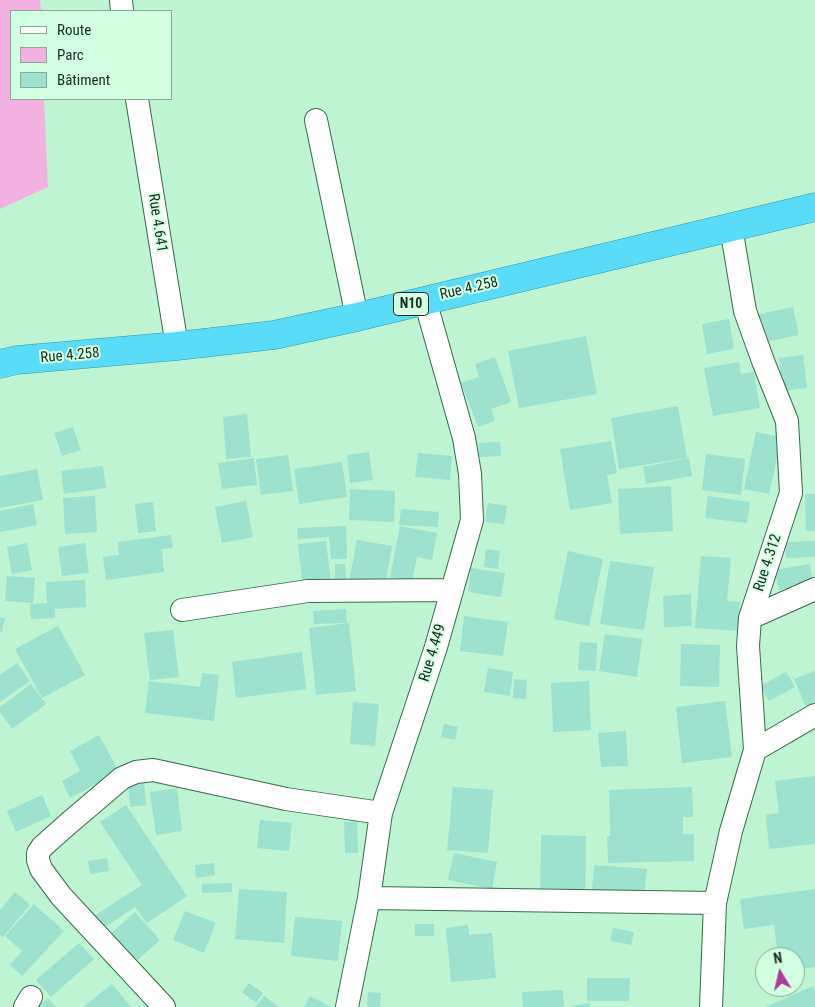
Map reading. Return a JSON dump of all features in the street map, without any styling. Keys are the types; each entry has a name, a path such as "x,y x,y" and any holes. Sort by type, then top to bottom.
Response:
{"highway":[{"name":"Rue 4.258","path":"0,364 16,360 177,346 274,335 815,207"}],"street":[{"name":"Rue 4.641","path":"137,100 177,346"},
{"path":"316,120 356,317"},
{"name":"Rue 4.312","path":"711,1007 715,903 731,830 755,750 748,646 750,618 791,493 787,421 762,361 745,310 732,227"},
{"name":"Rue 4.449","path":"347,1007 369,898 382,813 436,647 472,520 470,474 464,438 425,300"},
{"path":"750,618 815,589"},
{"path":"182,610 308,591 452,590"},
{"path":"755,750 815,715"},
{"path":"164,1007 61,896 41,869 38,853 42,846 122,778 136,772 153,770 286,799 382,813"},
{"path":"369,898 715,903"}],"green space":[{"path":"0,0 40,0 41,10 10,10 10,100 44,100 48,187 0,209"}],"building":[{"path":"793,307 799,335 761,343 755,315"},
{"path":"729,319 734,349 707,354 702,324"},
{"path":"586,336 597,394 519,408 508,351"},
{"path":"803,355 807,388 783,391 779,358"},
{"path":"495,357 511,402 491,409 495,421 478,427 461,383 479,377 475,364"},
{"path":"739,362 741,374 754,372 760,408 713,416 704,368"},
{"path":"678,406 687,458 619,469 611,418"},
{"path":"247,414 251,457 226,459 223,417"},
{"path":"73,427 81,450 62,456 54,433"},
{"path":"756,432 782,437 769,494 744,489"},
{"path":"611,441 617,473 607,475 612,503 570,510 560,449"},
{"path":"500,442 501,456 479,457 479,443"},
{"path":"369,452 373,480 350,483 347,455"},
{"path":"418,453 452,456 450,480 415,477"},
{"path":"706,454 745,459 741,495 702,490"},
{"path":"288,455 293,491 261,495 256,459"},
{"path":"254,458 257,485 222,489 218,463"},
{"path":"689,458 692,476 646,484 643,467"},
{"path":"342,462 347,497 299,504 294,469"},
{"path":"103,466 106,488 64,494 61,471"},
{"path":"37,469 43,500 0,508 0,476"},
{"path":"671,486 673,531 620,534 618,489"},
{"path":"350,489 395,491 394,522 349,520"},
{"path":"805,494 815,494 815,531 806,531"},
{"path":"95,496 97,532 65,534 63,498"},
{"path":"708,496 750,502 747,523 705,518"},
{"path":"246,501 253,537 222,543 215,507"},
{"path":"153,502 156,531 138,533 135,504"},
{"path":"488,503 507,506 504,524 485,522"},
{"path":"33,504 37,525 0,532 0,511"},
{"path":"401,509 439,512 438,527 399,525"},
{"path":"346,526 347,559 331,559 329,537 298,539 297,528"},
{"path":"400,526 437,533 432,560 417,557 412,581 390,577"},
{"path":"171,535 173,548 162,549 164,572 106,580 103,557 119,555 118,542"},
{"path":"357,540 392,546 383,598 347,592"},
{"path":"326,541 331,583 303,587 298,544"},
{"path":"815,541 815,557 786,558 785,542"},
{"path":"27,543 32,570 12,574 7,547"},
{"path":"85,543 89,573 62,576 58,547"},
{"path":"486,549 500,551 498,569 484,567"},
{"path":"568,551 603,559 589,626 554,619"},
{"path":"701,556 731,558 727,601 740,602 738,631 695,628"},
{"path":"610,561 654,567 644,630 600,624"},
{"path":"335,564 345,564 346,580 335,580"},
{"path":"810,564 813,583 779,590 775,570"},
{"path":"471,568 505,573 501,597 468,592"},
{"path":"7,576 35,578 33,603 5,601"},
{"path":"85,580 86,607 55,609 55,618 31,619 30,604 47,603 46,582"},
{"path":"691,594 692,626 664,627 663,596"},
{"path":"346,609 347,623 314,624 313,611"},
{"path":"464,616 508,622 503,656 460,651"},
{"path":"0,617 5,618 2,632 0,631"},
{"path":"349,623 356,691 316,695 309,628"},
{"path":"58,626 85,675 42,698 15,649"},
{"path":"173,630 179,677 150,680 144,633"},
{"path":"605,634 642,639 637,677 599,671"},
{"path":"580,642 597,643 596,671 578,670"},
{"path":"681,644 720,645 719,687 680,686"},
{"path":"302,652 306,689 236,698 232,662"},
{"path":"17,663 30,681 0,702 0,675"},
{"path":"488,668 513,672 510,696 484,692"},
{"path":"815,671 815,710 808,712 794,679"},
{"path":"786,672 795,687 769,701 760,686"},
{"path":"202,673 219,675 214,721 145,713 149,681 200,687"},
{"path":"514,679 527,680 526,699 513,698"},
{"path":"589,681 591,730 553,732 551,683"},
{"path":"31,684 46,704 12,729 0,712 0,707"},
{"path":"725,701 732,757 682,763 676,707"},
{"path":"353,702 379,704 375,746 350,744"},
{"path":"444,724 458,727 455,740 441,737"},
{"path":"626,731 628,766 601,767 598,733"},
{"path":"99,735 119,772 70,798 62,781 80,771 70,751"},
{"path":"815,776 815,844 769,849 766,815 779,813 775,781"},
{"path":"144,782 146,805 130,807 128,784"},
{"path":"453,787 493,790 488,853 447,850"},
{"path":"692,787 693,817 683,817 683,834 694,834 694,861 608,863 607,836 610,836 609,790"},
{"path":"177,788 182,831 156,835 150,792"},
{"path":"42,795 51,816 16,832 7,811"},
{"path":"126,805 187,896 147,923 135,907 102,929 94,916 142,885 100,822"},
{"path":"260,820 292,823 289,851 257,848"},
{"path":"357,821 358,853 345,853 344,822"},
{"path":"541,835 586,836 585,899 540,898"},
{"path":"454,853 497,862 492,889 448,880"},
{"path":"107,858 109,871 90,874 88,861"},
{"path":"214,863 215,875 196,878 195,865"},
{"path":"594,865 647,869 643,906 591,902"},
{"path":"232,883 232,892 202,893 202,884"},
{"path":"239,889 287,892 284,943 235,939"},
{"path":"815,889 815,967 805,968 805,947 777,947 774,925 744,929 740,899"},
{"path":"15,892 30,905 3,937 0,935 0,910"},
{"path":"34,904 64,931 22,976 10,965 22,951 5,936"},
{"path":"185,911 216,923 204,953 173,940"},
{"path":"135,912 160,940 132,965 107,937"},
{"path":"295,917 342,921 338,961 291,956"},
{"path":"415,924 434,924 434,936 415,936"},
{"path":"468,925 469,935 492,933 496,978 451,982 446,928"},
{"path":"613,928 634,932 631,945 610,941"},
{"path":"79,943 94,959 51,997 36,980"},
{"path":"587,978 630,978 629,1001 587,1001"},
{"path":"249,983 263,993 256,1003 242,992"},
{"path":"112,984 131,1007 83,1007"},
{"path":"813,986 815,1007 766,1007 788,997 805,997 805,990"},
{"path":"563,990 564,1007 523,1007 522,992"},
{"path":"368,992 381,993 380,1007 367,1007"},
{"path":"264,996 279,1007 255,1007"},
{"path":"310,996 331,1007 304,1007"},
{"path":"48,998 56,1007 37,1007"},
{"path":"590,1003 590,1007 571,1006"}]}
